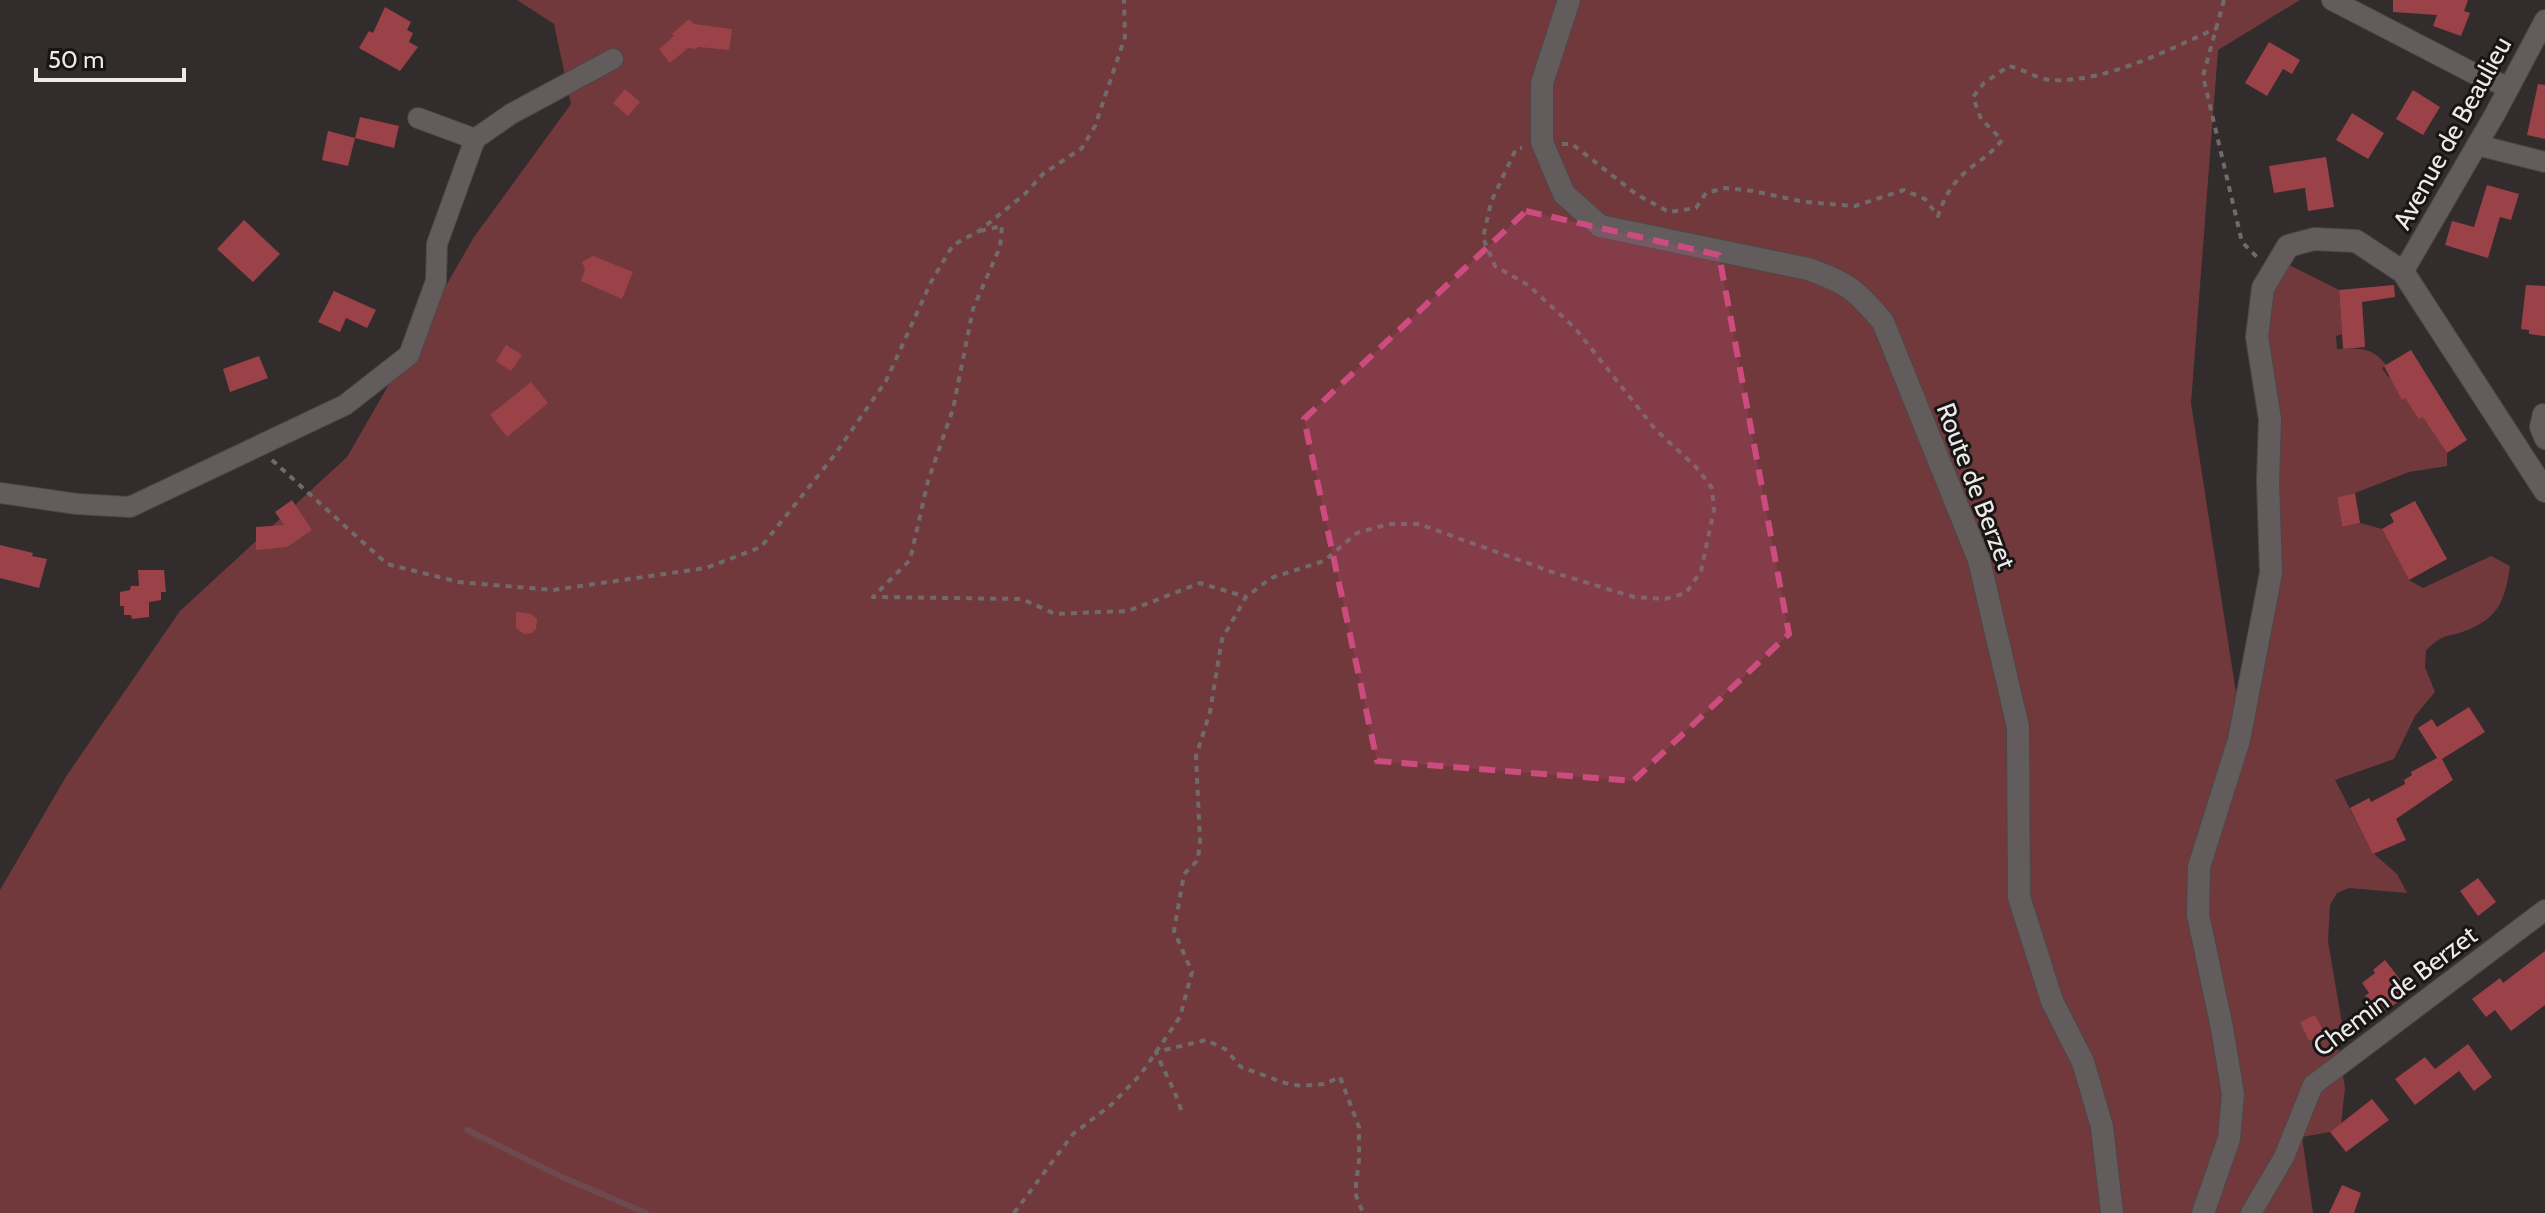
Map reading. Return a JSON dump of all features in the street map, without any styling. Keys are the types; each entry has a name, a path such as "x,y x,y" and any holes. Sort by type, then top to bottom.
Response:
{"street":[{"name":"Route de Berzet","path":"1569,0 1542,83 1542,142 1564,194 1600,226 1841,280 1863,298 1883,322 1979,560 2018,727 2019,897 2052,1001 2083,1062 2102,1127 2112,1213"},
{"path":"2332,0 2475,74 2509,87"},
{"name":"Avenue de Beaulieu","path":"2403,272 2545,20"},
{"path":"0,493 77,504 130,507 345,405 409,355 436,281 437,244 475,139 511,114 613,59"},
{"path":"418,118 475,139"},
{"path":"2477,145 2545,162"},
{"path":"2203,1213 2229,1139 2233,1094 2198,915 2199,867 2239,740 2271,573 2268,481 2270,419 2257,337 2263,288 2288,246 2314,239 2356,241 2403,272 2545,491"},
{"path":"2543,414 2540,427 2545,439"},
{"name":"Chemin de Berzet","path":"2251,1213 2284,1157 2313,1085 2545,910"}],"path":[{"path":"258,447 387,564 459,582 553,590 706,568 761,547 824,470 886,381 931,282 953,245 979,231 1025,194 1043,174 1082,148 1095,126 1125,37 1124,0"},
{"path":"2224,0 2203,76 2242,242 2272,272"},
{"path":"1014,1213 1073,1134 1111,1105 1141,1074 1180,1017 1192,972 1174,931 1184,874 1198,860 1196,756 1210,712 1222,639 1246,597 1271,578 1324,561 1357,533 1389,524 1419,524 1555,573 1634,597 1665,599 1686,593 1701,571 1714,510 1712,488 1696,467 1655,429 1575,328 1528,285 1495,266 1483,238 1491,202 1516,149 1542,142 1572,144 1636,194 1669,212 1696,208 1706,193 1725,188 1805,202 1855,206 1904,190 1925,199 1938,216 1945,197 1956,182 1992,154 2002,140 1981,119 1973,97 1984,83 2009,66 2048,80 2103,75 2159,55 2217,28"},
{"path":"979,231 1002,226 1000,247 973,309 953,409 928,481 910,560 873,597 1022,599 1055,614 1128,611 1200,583 1246,597"},
{"path":"1156,1052 1206,1040 1225,1049 1241,1067 1285,1083 1301,1086 1324,1084 1340,1077 1359,1127 1355,1193 1363,1213"},
{"path":"1156,1052 1163,1071 1174,1087 1181,1110"}],"highlighted area":[{"path":"1526,211 1719,255 1789,634 1633,781 1377,761 1304,419"}],"shaded area":[{"path":"517,0 2300,0 2218,50 2191,403 2241,725 2271,573 2257,337 2279,260 2339,290 2342,334 2336,336 2337,349 2364,350 2381,359 2386,365 2382,368 2388,377 2395,373 2407,397 2425,415 2447,453 2447,466 2409,472 2337,497 2342,527 2360,523 2382,529 2409,580 2423,588 2491,556 2510,566 2503,598 2493,614 2476,626 2441,638 2426,650 2425,667 2435,692 2415,716 2394,759 2335,780 2373,853 2397,874 2407,893 2349,888 2337,893 2330,905 2328,941 2342,1024 2338,1044 2345,1088 2341,1124 2330,1132 2302,1137 2313,1213 0,1213 0,890 67,775 180,611 347,457 474,237 571,104 554,24"}],"building":[{"path":"2393,0 2468,0 2464,11 2470,13 2461,36 2433,26 2437,15 2393,12"},
{"path":"385,7 411,22 407,30 413,33 409,42 418,47 400,71 359,48 369,31 373,33"},
{"path":"689,19 694,24 732,29 729,50 688,48 670,63 659,49"},
{"path":"2269,42 2300,60 2292,74 2283,69 2267,96 2245,83"},
{"path":"2538,84 2545,85 2545,139 2527,135"},
{"path":"625,89 640,102 628,116 613,103"},
{"path":"2413,90 2440,107 2423,135 2396,119"},
{"path":"2352,113 2384,133 2368,159 2336,140"},
{"path":"360,117 399,126 394,148 355,138"},
{"path":"328,131 355,138 348,166 322,160"},
{"path":"2326,157 2334,207 2308,211 2305,188 2274,193 2269,166"},
{"path":"2487,185 2519,194 2511,220 2500,217 2488,258 2445,245 2452,221 2474,227"},
{"path":"244,220 280,254 253,282 217,249"},
{"path":"593,256 633,272 622,299 581,281 585,269 582,262"},
{"path":"2394,285 2395,297 2362,302 2365,347 2343,349 2339,290"},
{"path":"2526,285 2545,286 2545,336 2529,334 2529,330 2521,329"},
{"path":"334,291 376,310 367,328 346,318 340,332 318,322"},
{"path":"506,345 522,355 511,371 496,361"},
{"path":"2411,350 2467,440 2447,453 2423,417 2419,419 2405,398 2402,400 2384,366"},
{"path":"259,356 268,378 230,392 223,369"},
{"path":"531,382 548,403 507,437 490,415"},
{"path":"2355,493 2360,523 2342,527 2337,497"},
{"path":"292,500 312,530 287,547 256,550 256,527 284,525 275,512"},
{"path":"2415,501 2447,559 2409,580 2382,529 2394,522 2390,514"},
{"path":"0,545 47,559 39,588 0,578"},
{"path":"138,570 164,570 166,592 161,592 161,600 149,602 149,617 132,619 131,615 124,615 124,606 120,606 120,592 130,590 131,586 139,586"},
{"path":"516,612 531,614 537,619 536,629 532,633 524,634 516,628"},
{"path":"2469,707 2485,732 2442,759 2453,780 2396,819 2406,840 2373,854 2350,808 2369,798 2371,802 2405,784 2404,780 2412,775 2411,772 2437,758 2418,728 2432,719 2437,727"},
{"path":"2478,878 2496,902 2478,916 2460,891"},
{"path":"2545,951 2545,1005 2511,1031 2495,1010 2486,1017 2472,999 2500,978 2503,983"},
{"path":"2385,960 2402,982 2395,987 2403,998 2380,1015 2365,996 2369,993 2362,983"},
{"path":"2315,1015 2325,1034 2309,1041 2300,1022"},
{"path":"2468,1044 2492,1077 2474,1091 2459,1071 2415,1105 2395,1079 2425,1057 2435,1069"},
{"path":"2372,1099 2389,1120 2346,1152 2330,1132"},
{"path":"2342,1185 2361,1193 2354,1213 2329,1213"}],"waterway":[{"path":"467,1130 562,1177 646,1213"}]}
